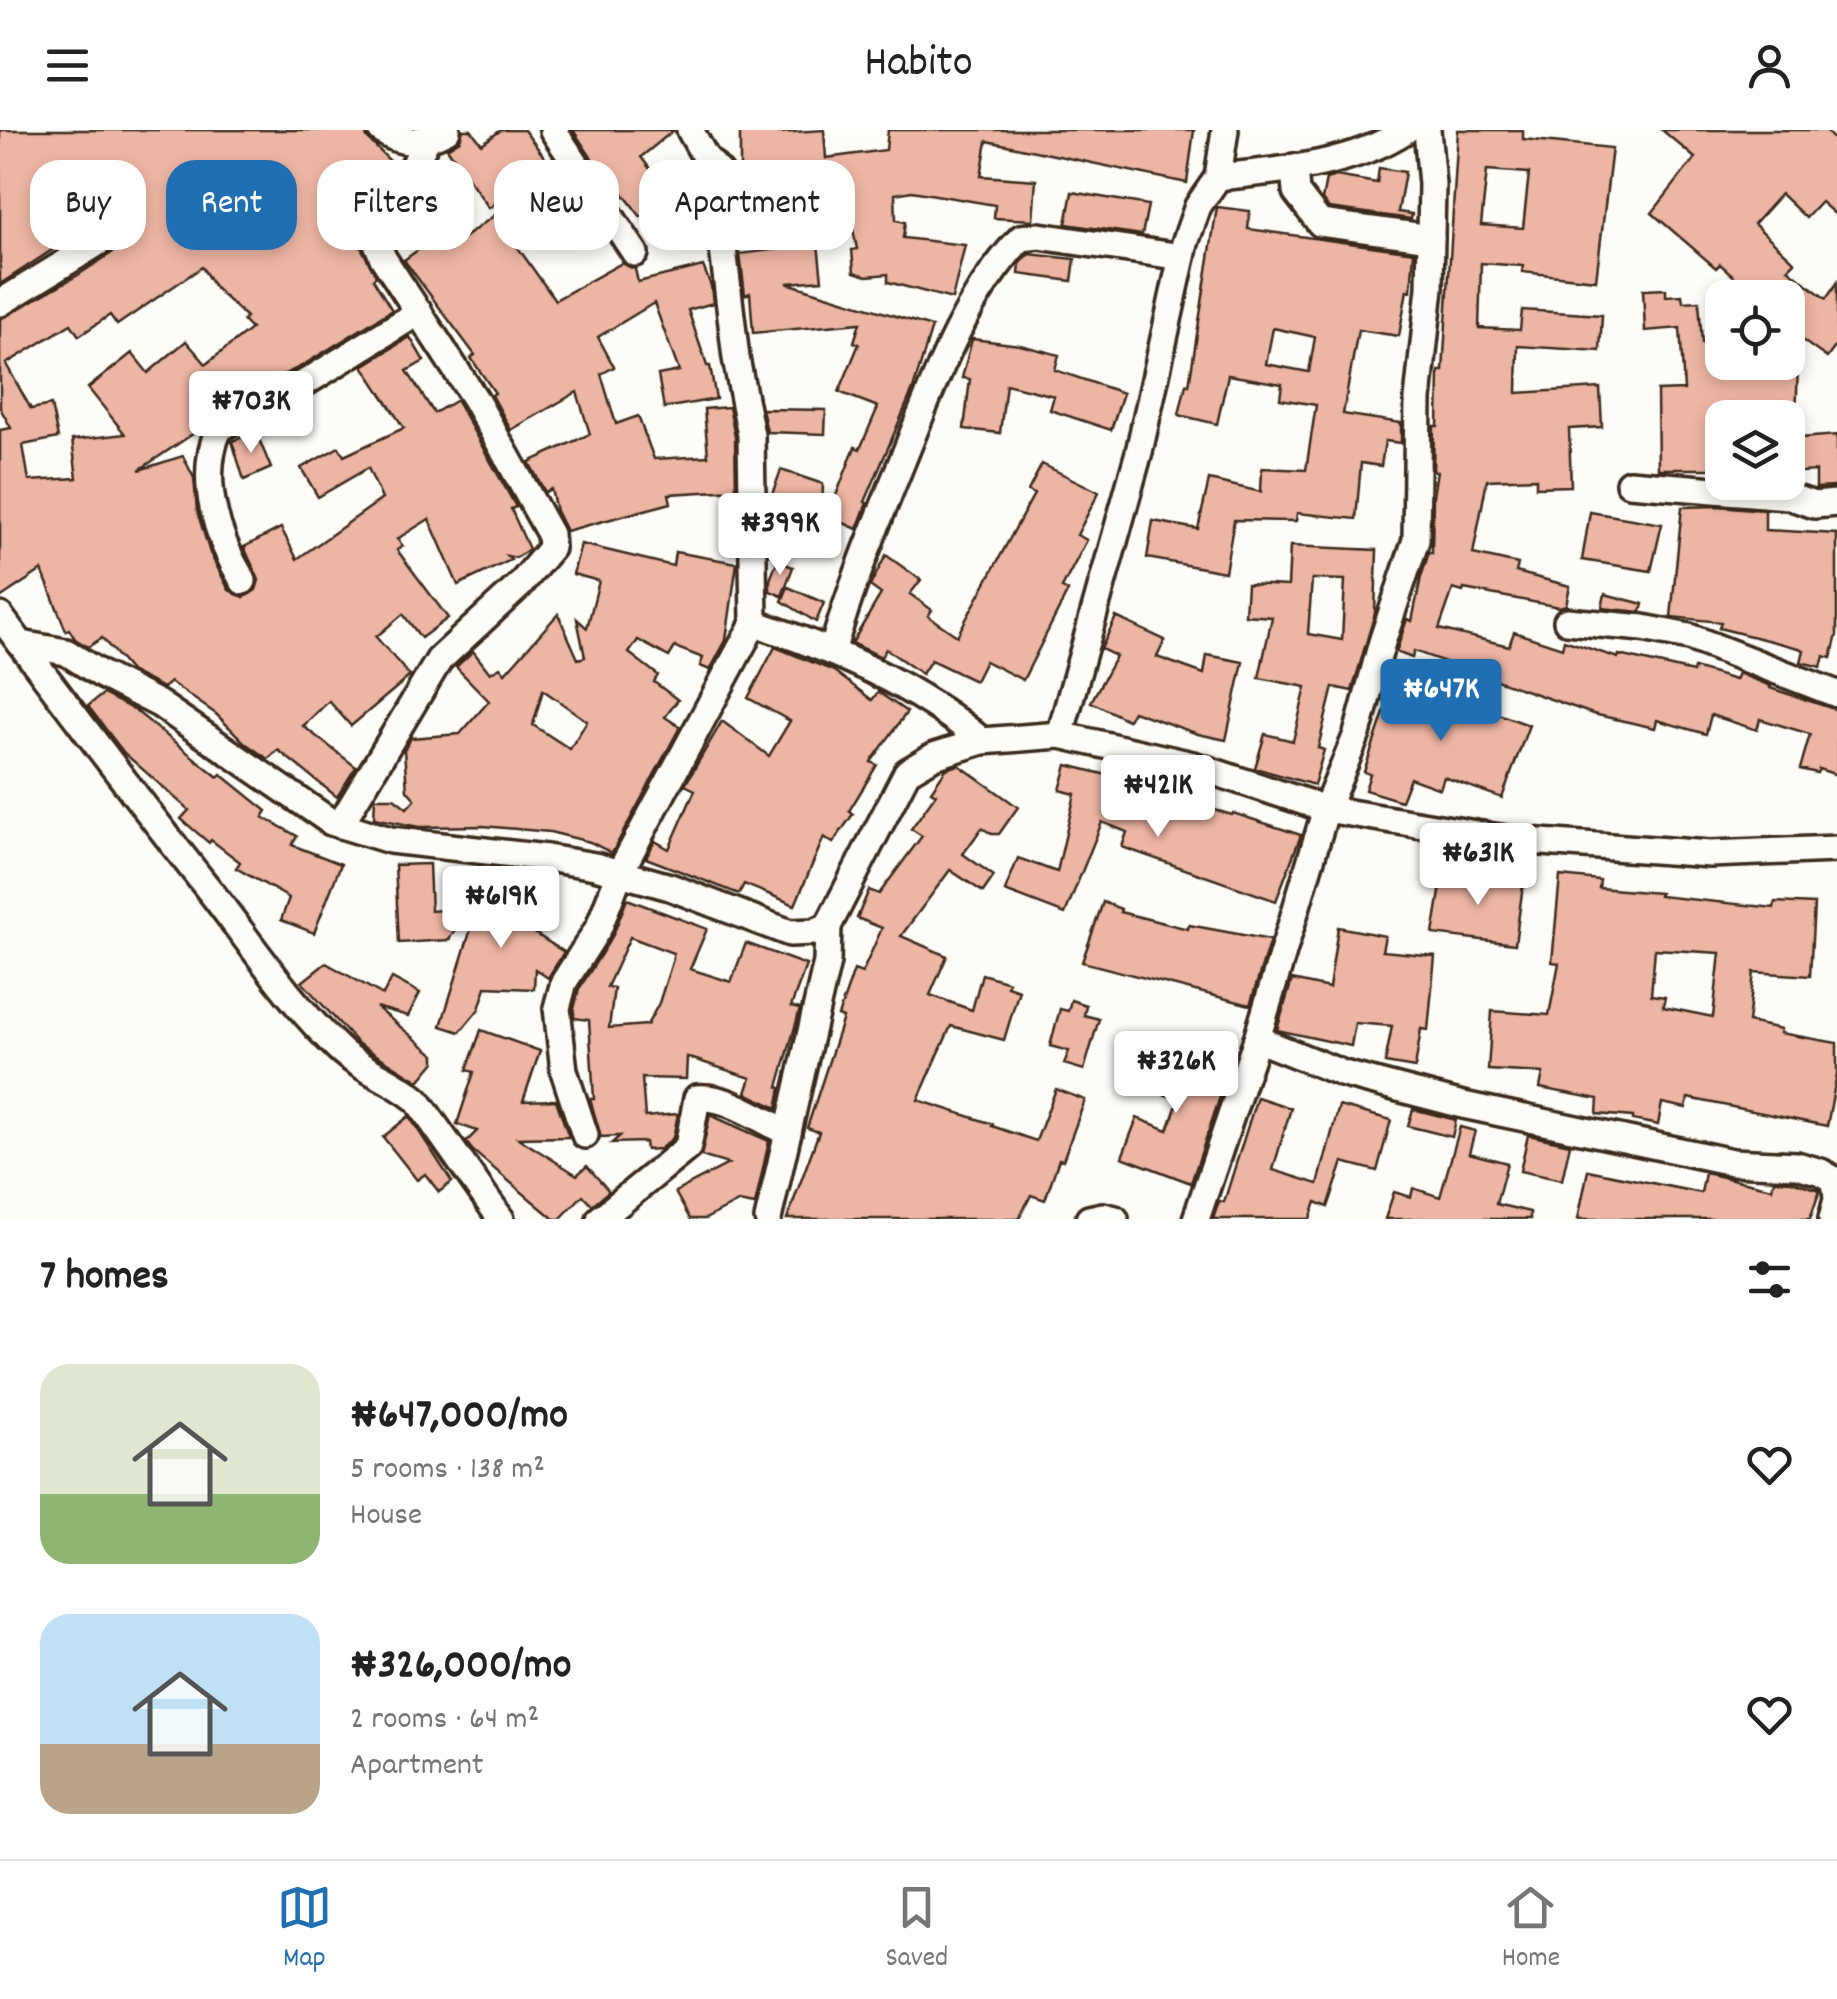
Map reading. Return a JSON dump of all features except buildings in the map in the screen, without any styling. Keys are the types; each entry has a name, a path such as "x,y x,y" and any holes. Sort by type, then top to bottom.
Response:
{"street":[{"path":"382,130 394,140 437,136"},
{"path":"553,130 635,253"},
{"path":"585,1135 564,1071 557,1008 564,982 599,927 620,872 754,622 751,435 736,358 722,240 720,173 690,130"},
{"path":"1060,735 1140,452 1182,257 1198,206 1218,177 1225,130"},
{"path":"1218,177 1320,163 1389,141 1406,130"},
{"path":"1196,1219 1257,1039 1326,809 1357,734 1416,540 1418,399 1430,288 1432,184 1428,130"},
{"path":"340,825 439,660 520,585 551,548 550,534 475,400 383,258 373,233 375,212 437,136"},
{"path":"1294,167 1296,192 1320,223 1431,238"},
{"path":"832,652 851,583 942,364 1005,255 1021,238 1039,236 1182,257"},
{"path":"0,303 86,250"},
{"path":"243,580 227,554 210,488 210,460 219,429 258,404 308,381 419,312"},
{"path":"1629,483 1788,496 1814,505 1837,503"},
{"path":"0,616 121,779 296,1001 341,1050 417,1100 501,1219"},
{"path":"1568,621 1689,637 1837,694"},
{"path":"754,622 832,652 948,712 982,741"},
{"path":"21,644 66,652 159,704 331,822 390,840 547,858 620,872 790,933 814,932 828,926"},
{"path":"768,1219 827,962 828,926 906,772 934,756 982,741 1060,735 1193,765 1326,809 1512,840 1710,854 1837,849"},
{"path":"1257,1039 1344,1074 1463,1104 1732,1162 1797,1165 1821,1172 1835,1180 1837,1199 1832,1219"},
{"path":"600,1219 688,1146 697,1098 706,1097 747,1112 788,1133"},
{"path":"1089,1219 1115,1219"}]}
